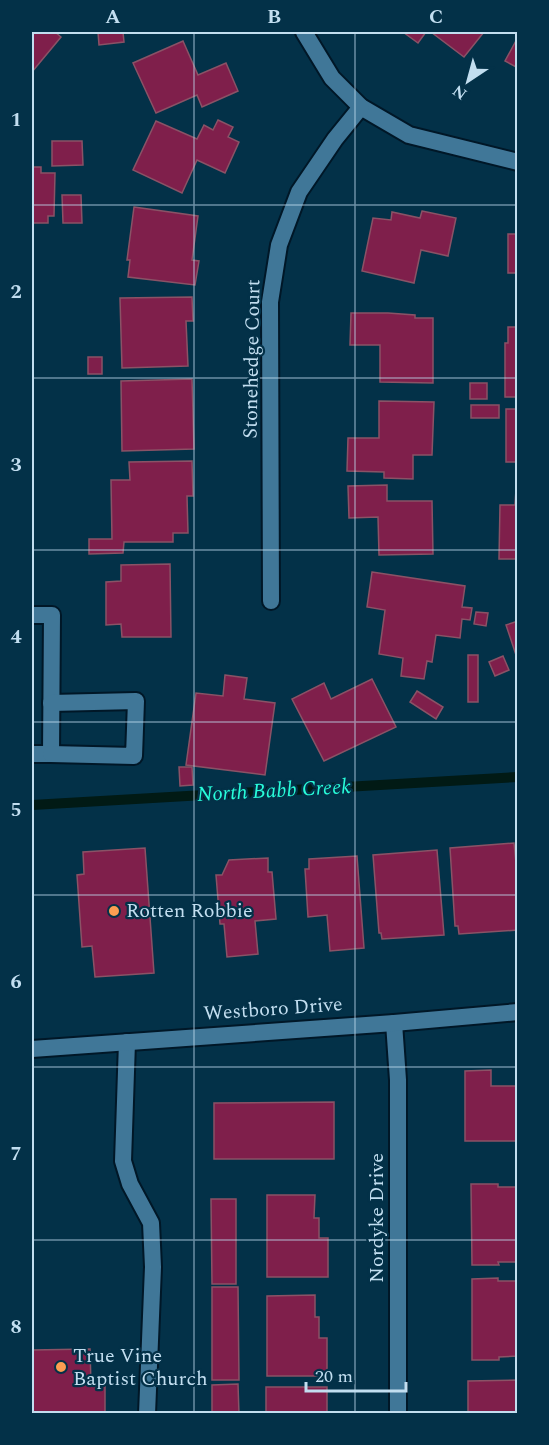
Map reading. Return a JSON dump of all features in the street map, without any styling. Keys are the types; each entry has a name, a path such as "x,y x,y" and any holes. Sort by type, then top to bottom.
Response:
{"street":[{"path":"303,32 332,78 361,107 408,135 518,162"},
{"name":"Stonehedge Court","path":"271,601 270,302 279,245 299,192 335,139 361,107"},
{"path":"32,615 52,615 51,754"},
{"path":"32,754 134,756 136,701 51,704"},
{"name":"Westboro Drive","path":"32,1049 394,1023 518,1011"},
{"name":"Nordyke Drive","path":"394,1023 398,1080 399,1413"},
{"path":"127,1042 123,1161 130,1184 151,1223 153,1267 147,1413"}],"building":[{"path":"32,32 55,32 61,37 32,72"},
{"path":"98,32 123,32 124,42 99,45"},
{"path":"403,32 426,32 418,43"},
{"path":"431,32 484,32 464,57"},
{"path":"518,37 518,68 505,61"},
{"path":"183,41 198,75 226,63 238,91 202,107 197,95 156,113 133,63"},
{"path":"218,120 233,127 228,137 239,142 225,173 197,160 182,193 133,170 156,121 197,139 204,125 213,130"},
{"path":"52,141 82,141 83,165 52,166"},
{"path":"32,167 41,167 41,173 55,173 54,216 48,216 48,223 32,223"},
{"path":"62,195 81,195 82,223 63,223"},
{"path":"134,207 198,216 192,260 199,261 195,285 128,277 130,260 127,260"},
{"path":"422,211 456,218 448,256 421,250 414,283 362,271 373,218 391,220 392,212 420,218"},
{"path":"508,234 518,234 518,273 508,273"},
{"path":"192,297 193,321 186,321 188,366 122,368 120,298"},
{"path":"351,313 388,313 415,315 415,318 433,318 433,383 380,382 380,345 350,345"},
{"path":"508,327 518,327 518,397 505,397 505,343 508,343"},
{"path":"88,357 102,357 102,374 88,374"},
{"path":"192,379 194,449 122,451 121,381"},
{"path":"470,383 487,383 487,399 470,399"},
{"path":"379,401 434,402 432,455 413,455 413,479 384,478 384,472 347,471 348,438 379,438"},
{"path":"471,405 499,405 499,418 471,418"},
{"path":"506,409 518,409 518,462 506,462"},
{"path":"192,461 193,496 187,496 188,533 173,533 173,542 124,542 123,553 89,554 89,539 112,539 111,480 130,480 129,462"},
{"path":"387,485 387,501 432,501 433,554 379,555 378,517 349,518 348,486"},
{"path":"516,489 518,489 518,559 499,559 500,505 515,505"},
{"path":"170,564 171,637 122,637 121,624 106,625 106,582 121,581 121,565"},
{"path":"372,572 465,586 462,607 472,608 470,620 462,619 460,638 436,635 432,662 427,661 424,679 401,676 403,658 379,654 385,610 367,607"},
{"path":"476,612 488,613 486,626 474,624"},
{"path":"518,621 518,661 506,625"},
{"path":"468,655 478,655 478,702 468,702"},
{"path":"503,656 509,670 495,676 489,662"},
{"path":"225,675 247,678 244,699 275,703 265,775 186,765 196,693 223,696"},
{"path":"372,679 396,727 324,761 292,699 324,683 331,699"},
{"path":"417,691 443,707 436,719 410,702"},
{"path":"179,767 192,767 193,785 180,786"},
{"path":"514,843 518,883 518,930 459,934 458,926 455,926 450,848"},
{"name":"Rotten Robbie","path":"145,848 154,973 95,977 92,946 82,947 77,875 84,874 83,852"},
{"path":"437,850 444,935 382,939 379,933 373,855"},
{"path":"357,856 364,948 330,951 327,915 308,917 305,869 309,869 309,859"},
{"path":"268,858 268,872 272,872 276,919 255,921 258,954 227,957 224,924 220,924 216,875 222,875 229,860"},
{"path":"491,1070 491,1086 518,1086 518,1141 465,1141 465,1071"},
{"path":"334,1102 334,1159 214,1159 214,1103"},
{"path":"471,1184 518,1187 518,1262 472,1265"},
{"path":"267,1195 315,1195 314,1218 319,1218 319,1238 328,1238 328,1277 267,1277"},
{"path":"211,1199 236,1199 236,1284 212,1284"},
{"path":"498,1278 498,1281 518,1281 518,1356 499,1357 499,1360 472,1360 472,1279"},
{"path":"212,1287 238,1287 239,1380 212,1380"},
{"path":"315,1295 315,1317 319,1317 319,1338 327,1338 327,1376 267,1376 267,1296"},
{"name":"True Vine Baptist Church","path":"90,1349 91,1385 105,1384 105,1414 32,1414 32,1350"},
{"path":"518,1380 518,1414 468,1414 468,1381"},
{"path":"238,1384 239,1414 212,1414 212,1385"},
{"path":"266,1387 327,1387 327,1414 266,1414"}],"waterway":[{"name":"North Babb Creek","path":"32,805 518,777"}],"place":[{"name":"Rotten Robbie","path":"114,911"},
{"name":"True Vine Baptist Church","path":"61,1367"}]}
